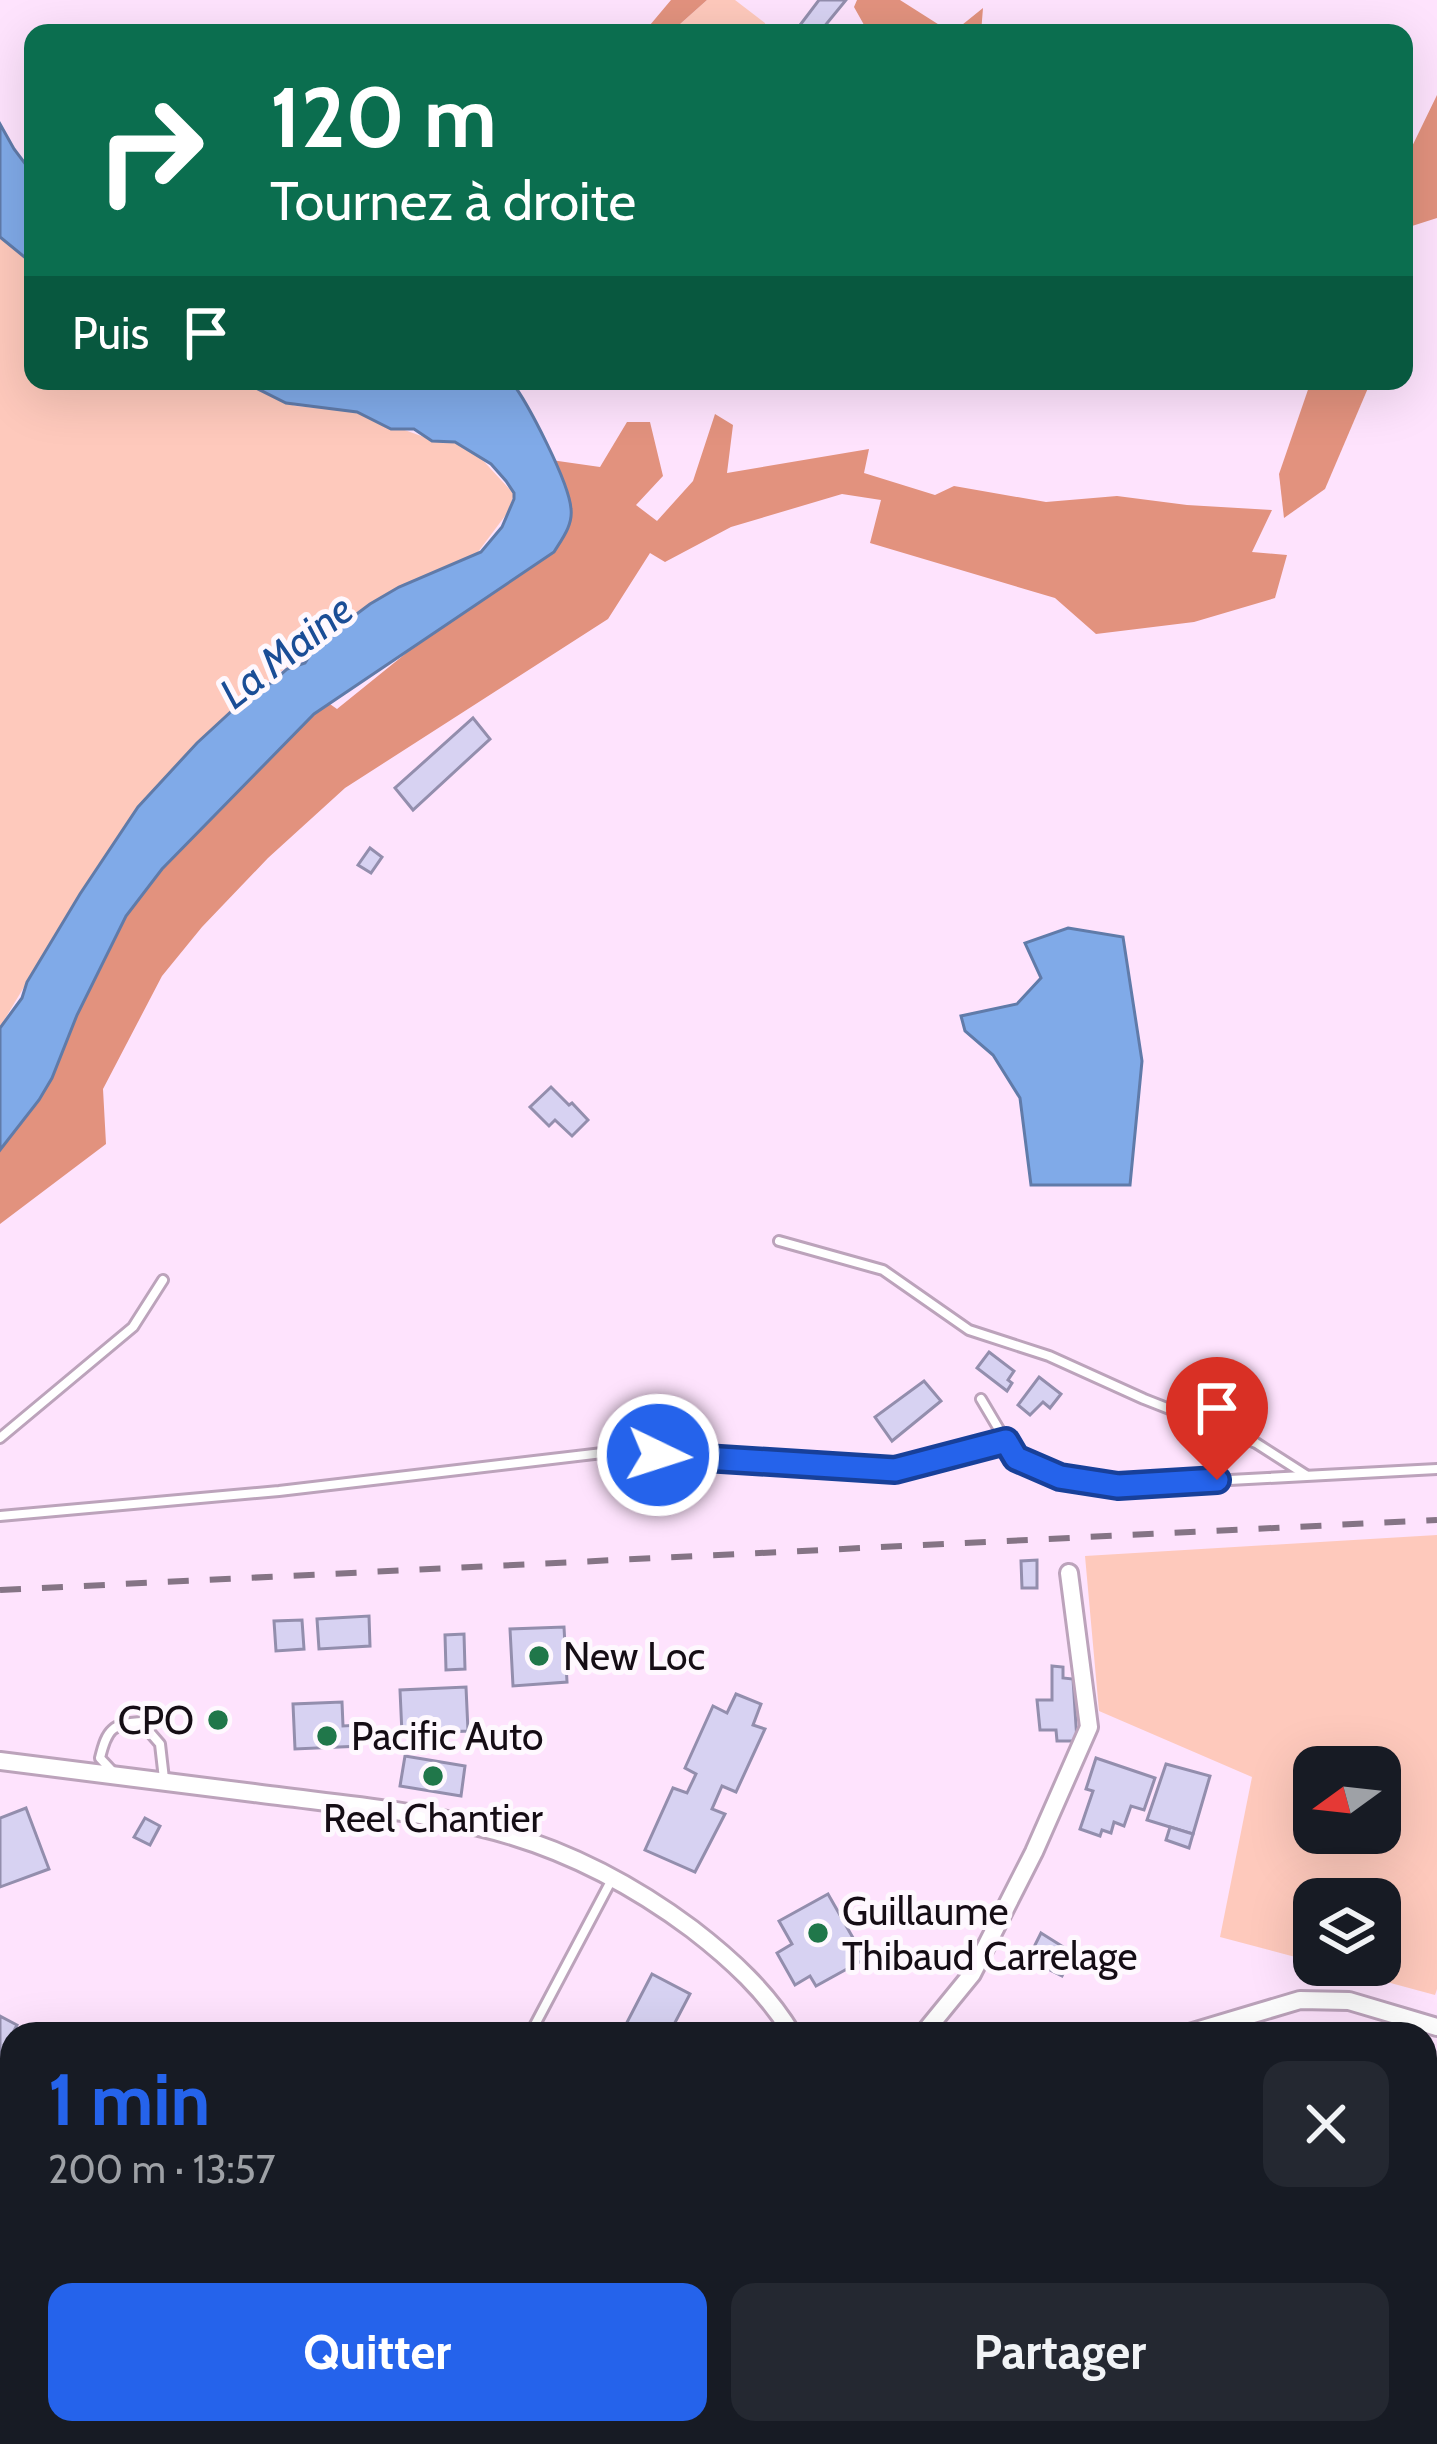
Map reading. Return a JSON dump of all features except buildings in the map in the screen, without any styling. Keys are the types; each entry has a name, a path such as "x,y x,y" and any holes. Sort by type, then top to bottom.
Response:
{"street":[{"path":"933,2022 972,1974 1034,1852 1089,1727 1070,1573"},
{"path":"0,1762 387,1810 480,1827 538,1846 644,1896 717,1949 777,2008 785,2022"},
{"path":"1226,2022 1300,2000 1349,2001 1420,2022"}],"lane":[{"path":"779,1241 884,1270 969,1330 1049,1356 1256,1442 1306,1475"},
{"path":"0,1438 133,1327 163,1280"},
{"path":"981,1399 1016,1458 1060,1477 1118,1486 1437,1468"},
{"path":"0,1516 279,1491 611,1452 895,1470 1006,1441"},
{"path":"116,1774 100,1758 105,1737 118,1724 141,1722 160,1744 164,1780"},
{"path":"536,2022 612,1878"}],"shaded area":[{"path":"671,0 707,0 680,24 651,24"},
{"path":"707,0 735,0 765,24 680,24"},
{"path":"857,0 900,0 938,24 864,24 854,7"},
{"path":"983,8 982,24 963,24"},
{"path":"1437,95 1437,218 1413,226 1413,144"},
{"path":"0,237 24,257 24,390 259,390 295,406 352,411 435,441 451,441 478,455 514,494 508,512 475,556 399,587 338,628 243,700 155,788 80,894 0,1027"},
{"path":"1308,390 1367,390 1325,489 1284,518 1279,474"},
{"path":"715,414 733,425 727,473 869,449 864,473 935,495 954,486 1046,502 1117,496 1272,510 1252,552 1287,555 1275,598 1194,622 1096,634 1055,598 870,543 881,500 842,494 731,527 665,562 650,553 608,619 345,788 268,858 162,976 103,1089 106,1144 0,1224 0,1133 141,879 317,695 337,709 415,646 425,619 546,545 544,459 600,467 627,422 650,422 663,476 636,505 657,521 693,481"},
{"path":"1437,1535 1435,1995 1401,1986 1401,1878 1293,1878 1293,1956 1220,1937 1252,1777 1099,1711 1085,1556"}],"water":[{"path":"0,124 24,162 24,257 0,237"},
{"path":"260,390 516,390 563,481 571,509 569,526 554,552 314,714 162,869 126,916 52,1078 0,1150 0,1028 138,807 248,696 287,669 305,663 318,643 370,604 481,552 502,527 514,499 491,464 455,442 432,441 414,429 391,429 357,412 286,403"},
{"path":"1068,928 1123,937 1142,1061 1130,1185 1031,1185 1020,1098 993,1055 965,1031 961,1016 1017,1004 1041,978 1025,943"}],"railway":[{"path":"0,1590 1437,1520"}],"place":[{"name":"New Loc","path":"539,1656"},
{"name":"CPO","path":"218,1720"},
{"name":"Pacific Auto","path":"327,1736"},
{"name":"Reel Chantier","path":"433,1776"},
{"name":"Guillaume Thibaud Carrelage","path":"818,1933"}],"route":[{"path":"658,1455 895,1470 1006,1441 1016,1458 1060,1477 1118,1486 1217,1480"}],"water label":[{"name":"La Maine","path":"286,651"}]}
